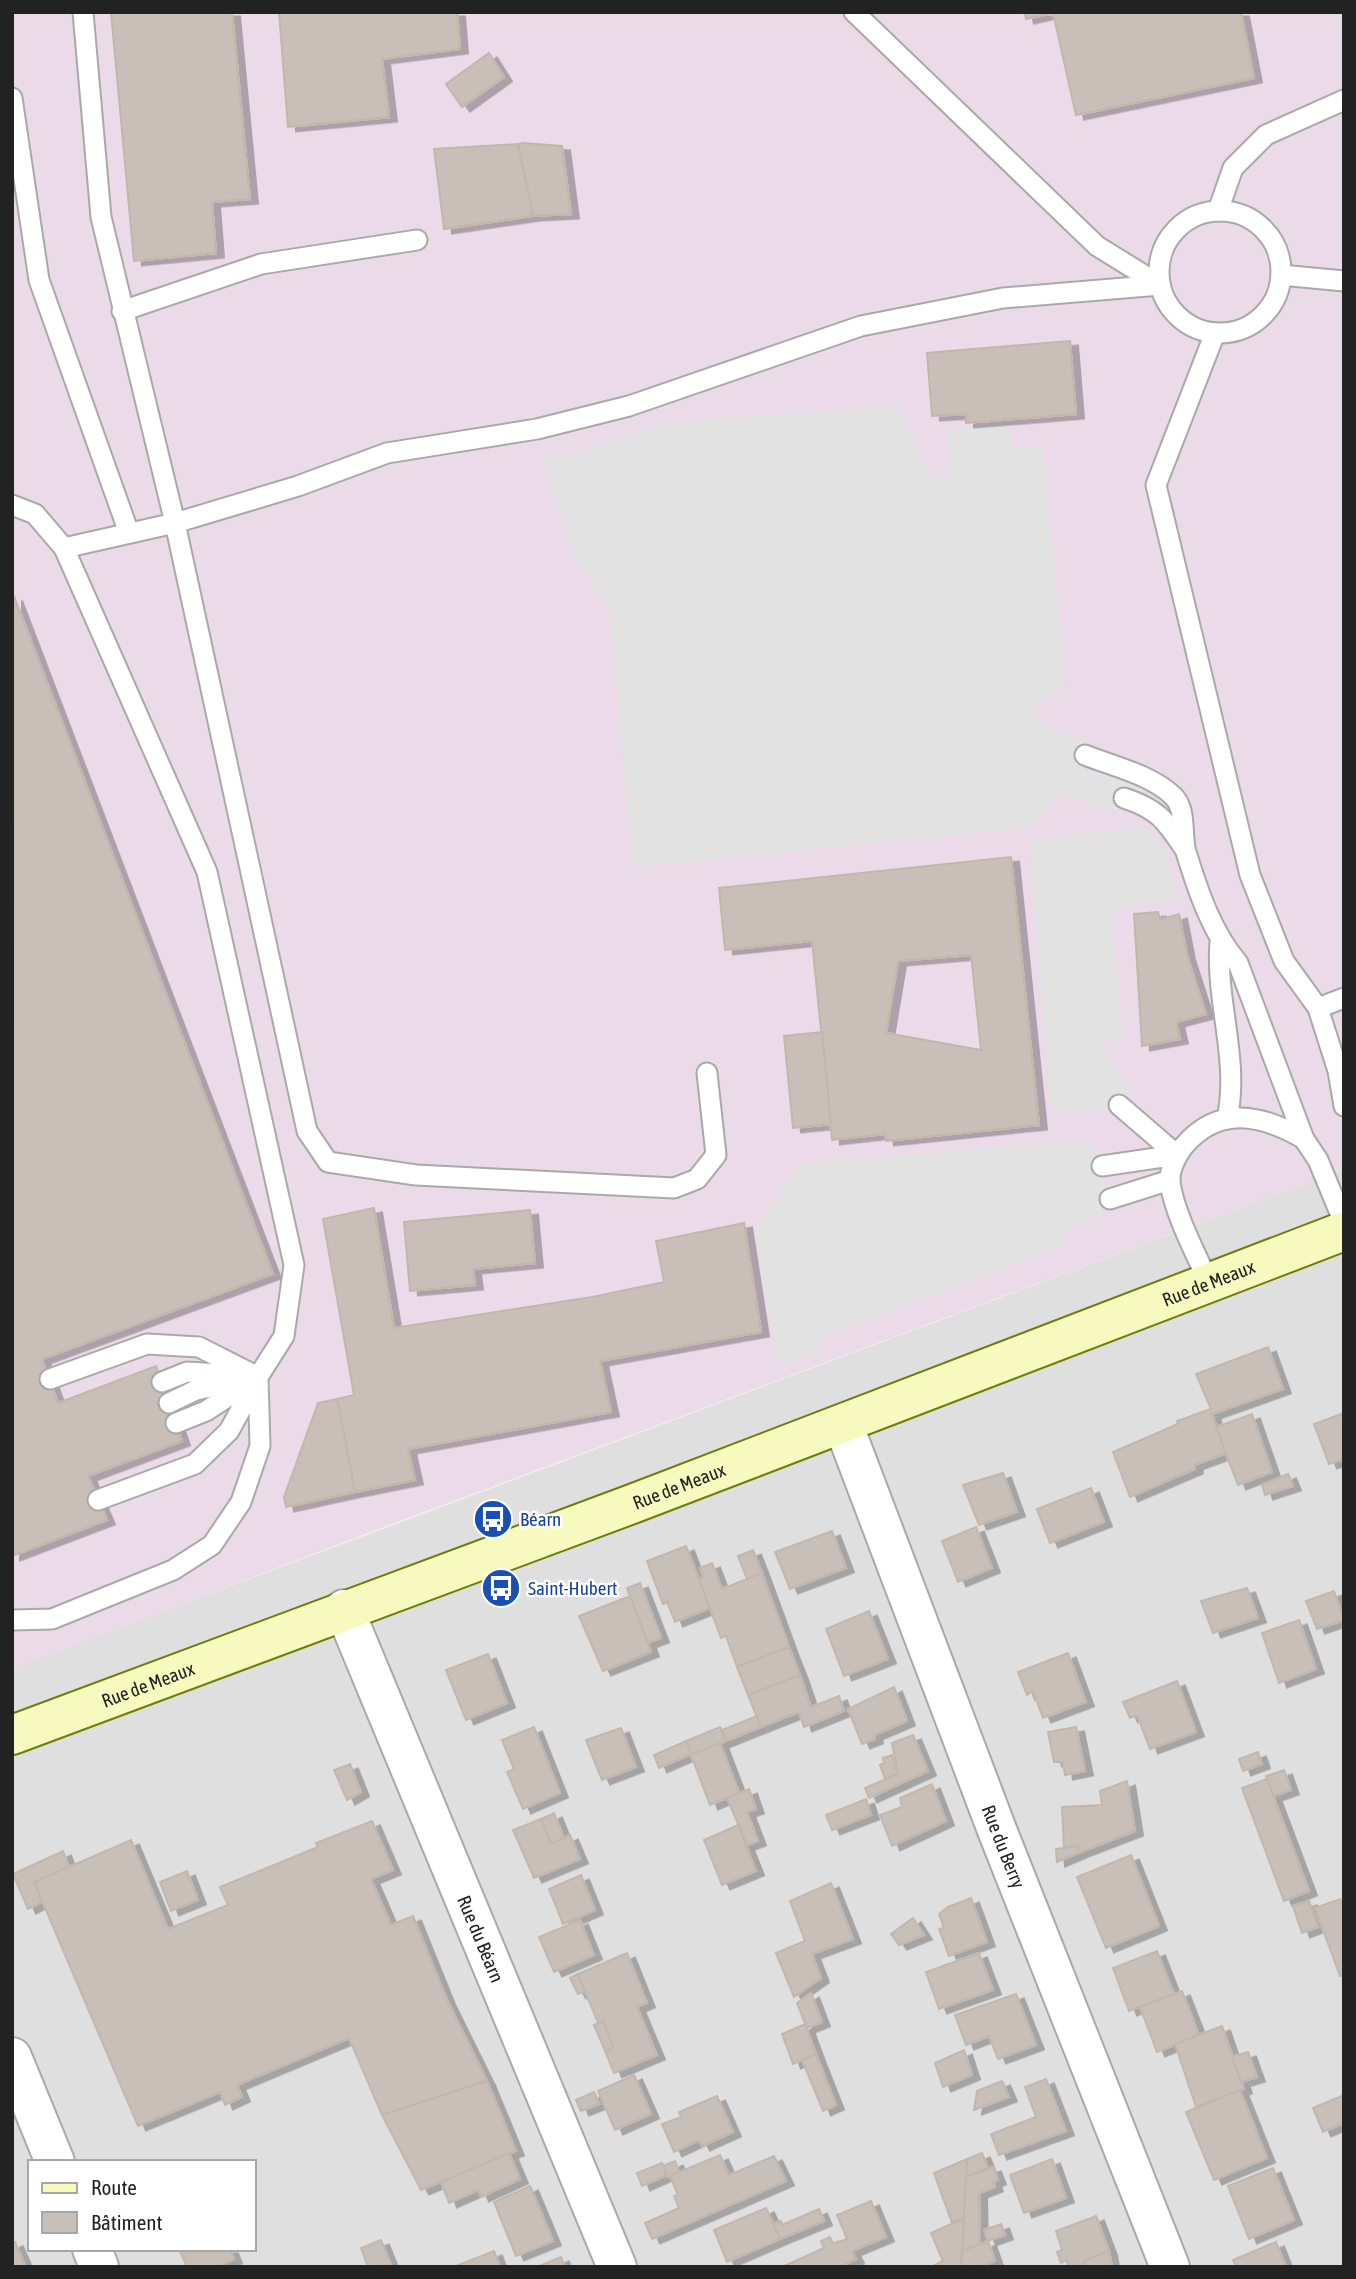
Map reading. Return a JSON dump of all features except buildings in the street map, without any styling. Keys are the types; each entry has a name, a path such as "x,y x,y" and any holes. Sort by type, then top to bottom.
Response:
{"main road":[{"name":"Rue de Meaux","path":"12,1735 843,1423 1344,1231"}],"street":[{"name":"Rue du Berry","path":"843,1423 992,1816 1170,2267"},
{"name":"Rue du Béarn","path":"344,1609 526,2053 618,2267"},
{"path":"12,2057 54,2160"}],"lane":[{"path":"83,12 101,217 175,523 307,1132 328,1162 416,1175 674,1188 697,1179 716,1155 707,1073"},
{"path":"854,12 1097,246 1160,285"},
{"path":"12,98 39,280 129,533"},
{"path":"1219,211 1233,168 1266,135 1344,100"},
{"path":"1219,211 1238,214 1257,223 1275,247 1281,275 1278,295 1267,311 1253,324 1234,332 1215,333 1196,328 1180,318 1167,303 1160,285 1160,263 1166,243 1189,221 1219,211"},
{"path":"122,311 261,264 417,240"},
{"path":"1281,275 1344,281"},
{"path":"64,548 175,523 298,486 387,453 537,429 629,406 861,326 1003,298 1160,285"},
{"path":"1215,333 1156,485 1250,875 1284,961 1318,1008 1338,1071 1344,1107"},
{"path":"12,505 35,514 64,548 207,872 294,1265 284,1336 229,1430 195,1464 98,1500"},
{"path":"1085,755 1159,785 1175,797 1181,811 1183,862"},
{"path":"1124,798 1148,806 1161,816 1220,942 1238,963 1304,1139 1318,1160 1344,1223"},
{"path":"1220,942 1218,971 1231,1060 1231,1101 1227,1119"},
{"path":"1318,1008 1344,998"},
{"path":"1119,1105 1177,1155"},
{"path":"1209,1283 1170,1180 1177,1155 1198,1130 1227,1119 1276,1123 1304,1139"},
{"path":"1102,1166 1177,1155"},
{"path":"1110,1199 1170,1180"},
{"path":"50,1379 147,1343 200,1347 258,1377"},
{"path":"162,1382 187,1372 258,1377"},
{"path":"169,1402 196,1390 258,1377"},
{"path":"176,1423 206,1411 258,1377"},
{"path":"12,1620 52,1619 173,1570 212,1545 241,1502 260,1446 258,1377"}],"shaded area":[{"path":"12,12 1344,12 1344,1169 389,1525 12,1669"},
{"path":"897,406 932,478 951,476 947,430 1011,425 1013,450 1043,447 1066,686 1034,708 1037,718 1049,729 1089,741 1082,768 1129,785 1120,812 1056,794 1032,828 632,867 610,607 576,561 541,458 567,455 663,423"},
{"path":"1148,827 1165,852 1181,900 1121,908 1112,918 1124,1045 1095,1033 1132,1095 1107,1113 1103,1108 1051,1112 1029,840"},
{"path":"1094,1144 1114,1209 1067,1226 1058,1248 824,1336 819,1352 779,1367 755,1229 802,1164 1020,1145"},
{"path":"1344,1169 1344,2267 12,2267 12,1668"}],"place":[{"name":"Béarn","path":"493,1519"},
{"name":"Saint-Hubert","path":"501,1588"}]}
